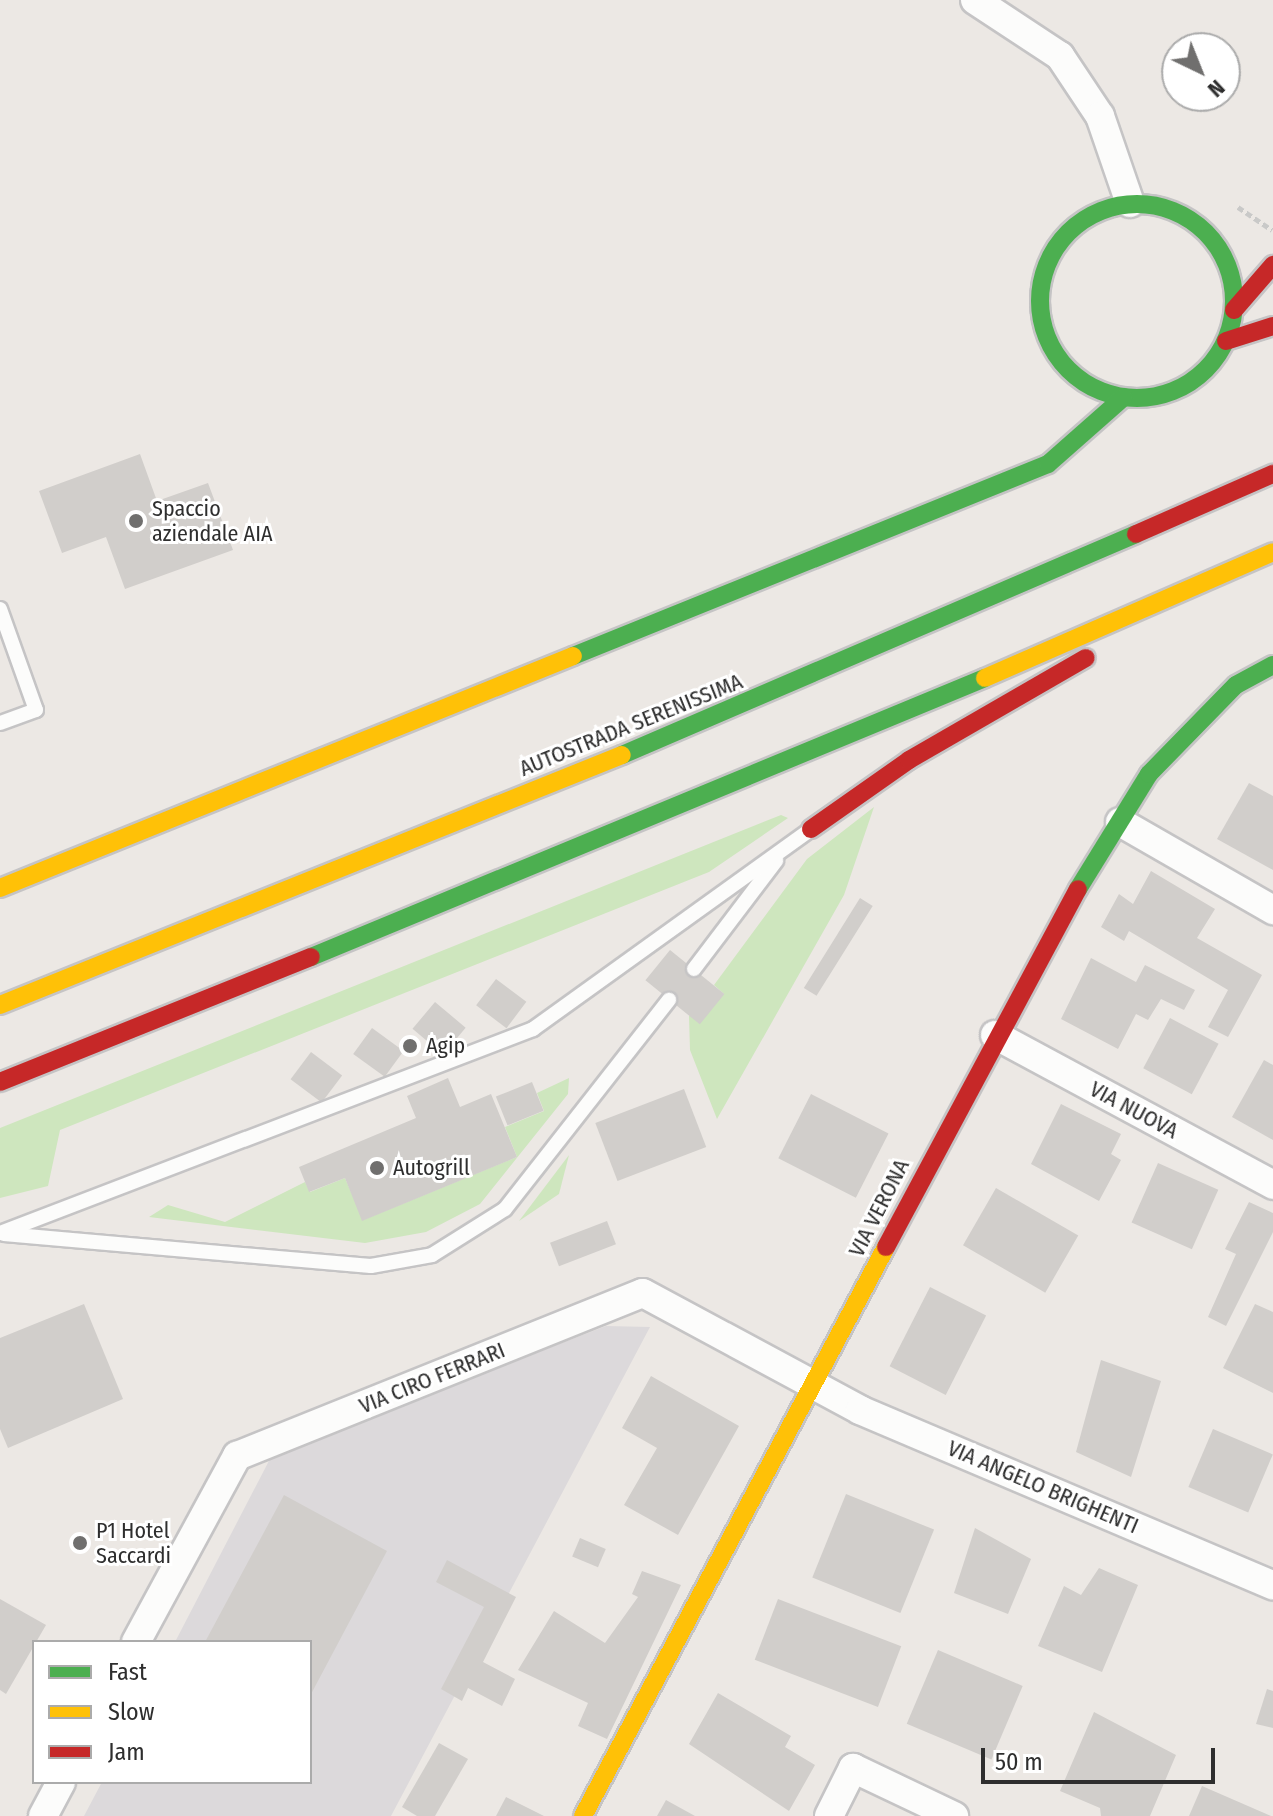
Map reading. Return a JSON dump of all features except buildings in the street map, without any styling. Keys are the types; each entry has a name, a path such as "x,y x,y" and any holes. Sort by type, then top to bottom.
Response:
{"main road":[{"path":"1222,254 1264,255 1234,310 1226,341 1184,386 1124,397 1097,389 1063,363 1043,326 1040,298 1044,270 1067,234 1102,210 1130,203 1183,215 1222,254 1234,310"},
{"path":"1226,341 1273,326"},
{"path":"0,888 1048,464 1124,397"},
{"name":"AUTOSTRADA SERENISSIMA","path":"0,1005 733,710 1273,474"},
{"path":"0,1082 774,770 1177,597 1273,552"},
{"path":"811,829 909,760 1028,697 1177,597"},
{"name":"VIA VERONA","path":"583,1816 814,1387 995,1035 1120,822 1149,774 1236,685 1273,665"}],"street":[{"path":"975,0 1060,56 1100,116 1130,203"},
{"path":"1120,822 1273,910"},
{"name":"VIA NUOVA","path":"995,1035 1273,1185"},
{"name":"VIA CIRO FERRARI","path":"137,1640 237,1456 643,1293 814,1387"},
{"name":"VIA ANGELO BRIGHENTI","path":"814,1387 1273,1585"},
{"path":"829,1816 853,1768 954,1816"},
{"path":"43,1816 60,1784"}],"lane":[{"path":"0,609 36,710 0,723"},
{"path":"0,1233 533,1029 811,829"},
{"path":"694,969 787,847"},
{"path":"0,1233 371,1266 432,1255 505,1209 669,1000"}],"path":[{"path":"1238,207 1273,231"}],"shaded area":[{"path":"606,1326 650,1327 391,1816 84,1816 101,1784 312,1784 312,1640 176,1640 272,1455"}],"green space":[{"path":"874,807 844,895 717,1119 690,1050 689,1016 724,994 714,985 807,859"},
{"path":"781,815 788,818 709,872 60,1130 48,1186 0,1198 0,1128"},
{"path":"569,1078 568,1094 480,1204 426,1232 365,1243 149,1217 168,1205 225,1222 305,1182 310,1192 345,1178 363,1220 517,1157 505,1127 544,1111 537,1093"},
{"path":"569,1155 559,1194 519,1221"}],"traffic: fast":[{"path":"1137,204 1174,212 1205,233 1226,264 1234,301 1226,338 1205,369 1174,390 1137,398 1100,390 1069,369 1048,338 1040,301 1048,264 1069,233 1100,212 1137,204"},
{"path":"573,656 1048,464 1124,397"},
{"path":"622,755 1136,534"},
{"path":"1078,889 1149,774 1236,685 1273,665"},
{"path":"311,957 985,678"}],"traffic: slow":[{"path":"985,678 1273,552"},
{"path":"0,888 573,656"},
{"path":"0,1005 622,755"},
{"path":"583,1816 886,1247"}],"traffic: jam":[{"path":"1234,310 1273,265"},
{"path":"1226,341 1273,326"},
{"path":"1136,534 1273,474"},
{"path":"811,829 909,760 1086,658"},
{"path":"886,1247 1078,889"},
{"path":"0,1082 311,957"}],"place":[{"name":"Spaccio aziendale AIA","path":"136,521"},
{"name":"Agip","path":"410,1046"},
{"name":"Autogrill","path":"377,1168"},
{"name":"P1 Hotel Saccardi","path":"80,1543"}]}
